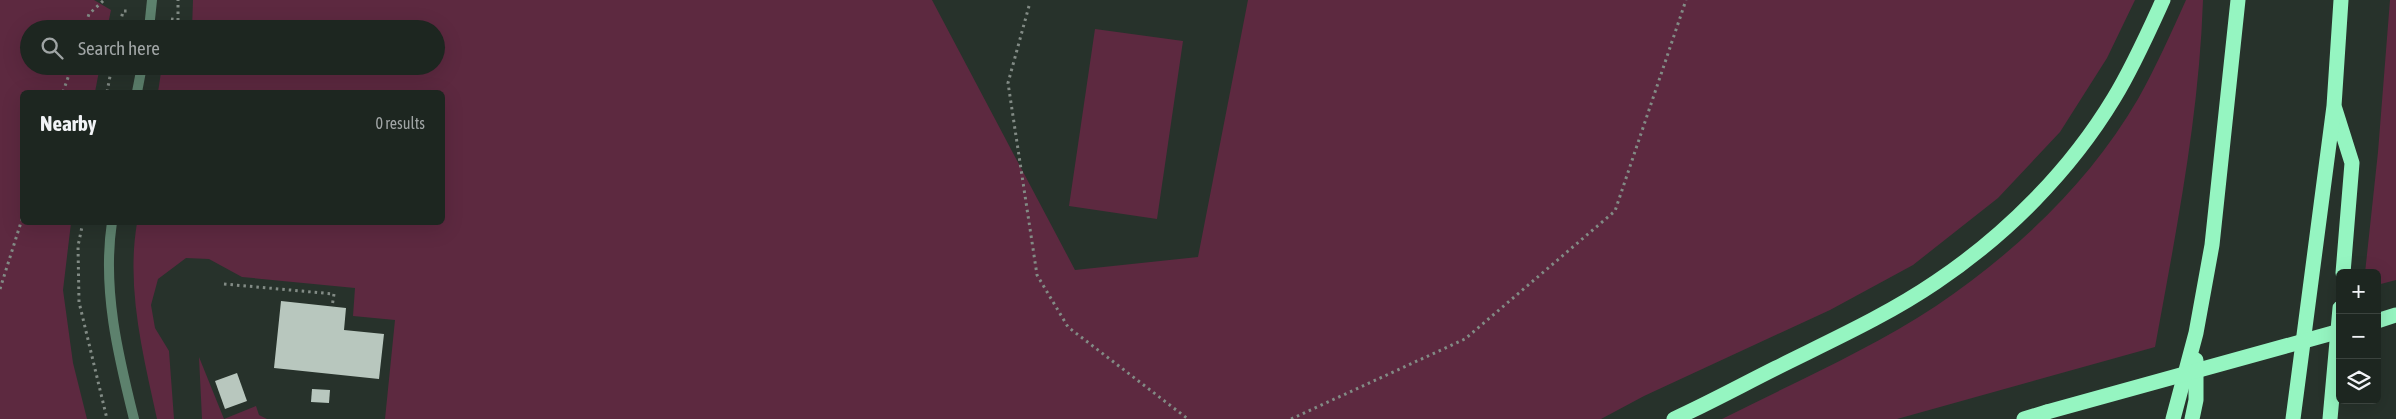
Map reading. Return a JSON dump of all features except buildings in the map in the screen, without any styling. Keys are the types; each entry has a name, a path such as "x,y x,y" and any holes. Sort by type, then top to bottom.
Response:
{"highway":[{"path":"1674,419 1862,325 1936,282 1983,247 2045,188 2099,121 2135,59 2163,0"},
{"path":"2173,419 2196,333 2212,245 2238,0"},
{"path":"2293,419 2334,106 2341,0"},
{"path":"2334,106 2352,163 2343,269"},
{"path":"2330,419 2339,314"},
{"path":"2381,319 2396,315"},
{"path":"2024,419 2336,332"},
{"path":"2192,419 2196,400 2196,333"}],"street":[{"path":"150,20 152,0"},
{"path":"137,90 140,75"},
{"path":"112,225 108,250 110,300 134,419"}],"path":[{"path":"87,20 89,14 104,0"},
{"path":"1291,419 1465,339 1614,211 1686,0"},
{"path":"1029,6 1008,83 1037,276 1068,327 1188,419"},
{"path":"65,90 69,75"},
{"path":"107,90 110,75"},
{"path":"0,289 20,225"},
{"path":"82,225 78,246 79,302 106,419"},
{"path":"224,284 334,294 332,307"}],"shaded area":[{"path":"0,0 94,0 111,10 109,20 20,20 20,75 98,75 95,90 20,90 20,225 71,225 63,290 73,363 87,419 0,419"},
{"path":"193,0 932,0 1075,270 1198,257 1248,0 2135,0 2107,58 2060,132 1998,198 1913,265 1830,310 1644,396 1601,419 385,419 395,320 353,316 355,288 242,277 209,259 186,258 158,279 151,305 155,328 169,351 174,419 157,419 142,346 135,297 134,248 137,225 445,225 445,90 158,90 161,75 445,75 445,20 192,20"},
{"path":"2186,0 2203,0 2201,44 2192,131 2155,347 1897,419 1722,419 1858,352 1910,322 1966,285 2022,239 2074,187 2119,130 2151,75"},
{"path":"2390,0 2396,0 2396,280 2381,284 2381,269 2365,269 2378,152"},
{"path":"1095,29 1183,41 1157,219 1069,206"},
{"path":"199,357 224,419 202,419"},
{"path":"256,406 259,415 267,419 224,419"}]}
